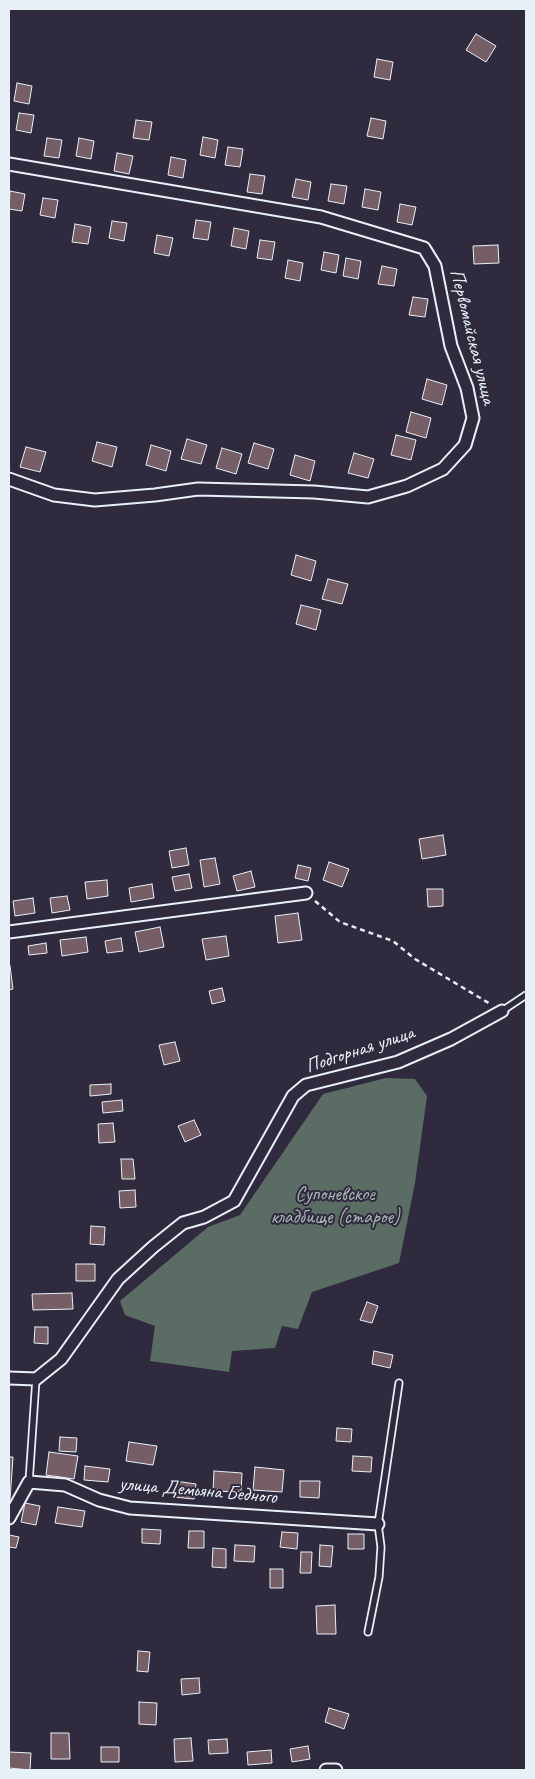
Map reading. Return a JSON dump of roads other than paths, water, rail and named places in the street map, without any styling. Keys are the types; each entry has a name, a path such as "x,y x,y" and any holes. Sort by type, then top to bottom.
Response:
{"street":[{"name":"Первомайская улица","path":"9,164 321,217 424,248 435,266 451,346 467,388 473,418 465,445 443,469 407,486 368,497 314,492 198,489 95,500 54,495 9,479"},
{"path":"9,932 306,893"},
{"name":"Подгорная улица","path":"36,1380 61,1359 118,1279 183,1223 204,1217 234,1202 293,1096 306,1085 398,1062 450,1039 502,1010"},
{"path":"9,1378 36,1380"},
{"path":"9,1518 29,1482"},
{"name":"улица Демьяна Бедного","path":"29,1482 65,1485 99,1500 130,1508 378,1524"},
{"path":"326,1770 336,1770"}],"lane":[{"path":"502,1010 526,995"},
{"path":"29,1482 36,1380"},
{"path":"368,1632 379,1577 381,1547 378,1524 398,1383"}],"park label":[{"name":"Супоневское кладбище (старое)","path":"335,1206"}]}
